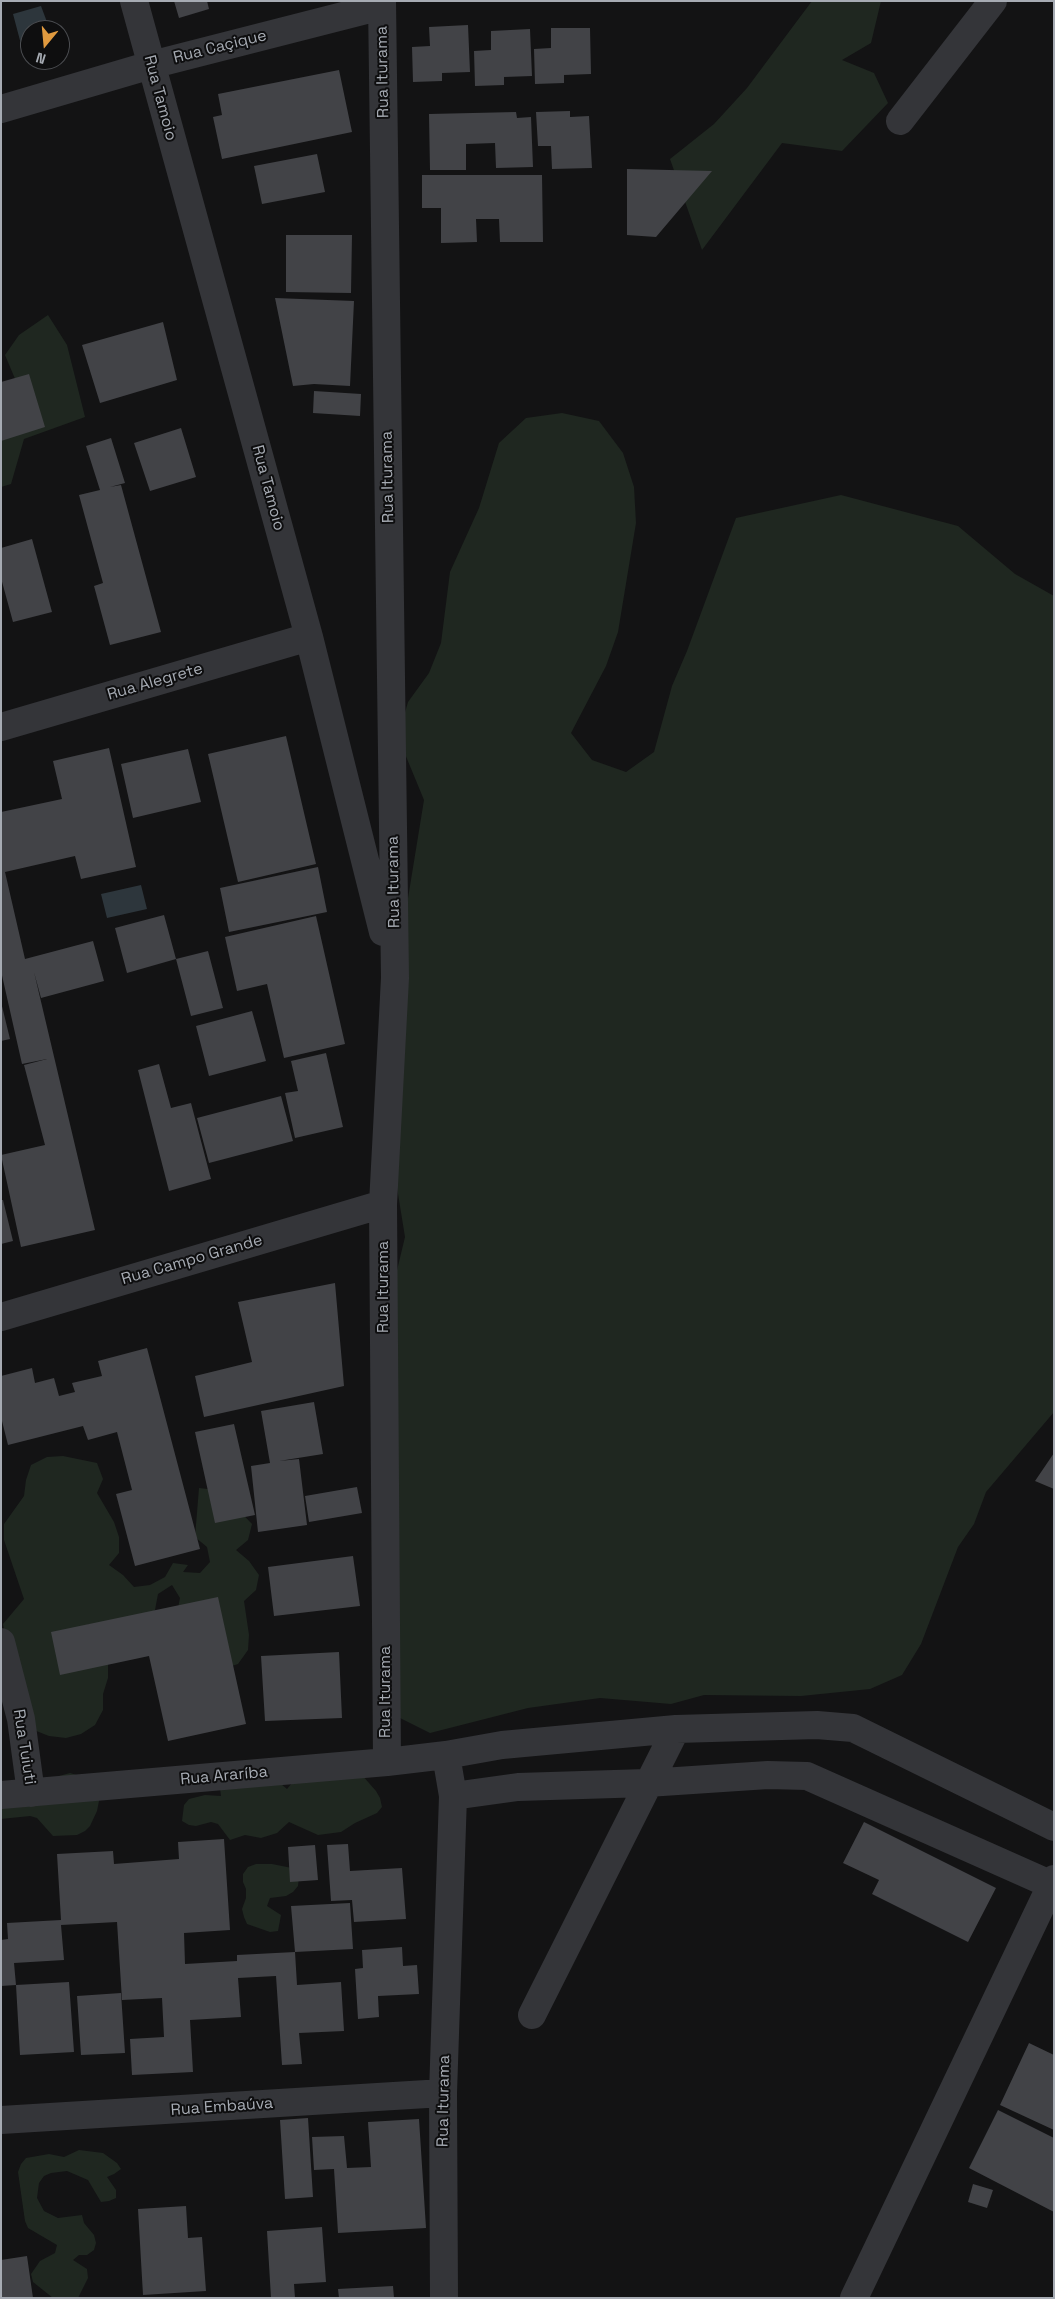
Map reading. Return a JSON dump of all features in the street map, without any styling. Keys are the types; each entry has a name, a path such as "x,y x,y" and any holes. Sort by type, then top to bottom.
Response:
{"street":[{"name":"Rua Tamoio","path":"134,1 310,637 395,978"},
{"path":"900,121 993,1"},
{"name":"Rua Caçique","path":"1,109 151,65 382,4"},
{"name":"Rua Iturama","path":"382,4 395,978 383,1204 387,1762"},
{"name":"Rua Alegrete","path":"1,727 310,637"},
{"name":"Rua Campo Grande","path":"1,1317 383,1204"},
{"name":"Rua Tuiuti","path":"1,1642 21,1719 31,1793"},
{"name":"Rua Araríba","path":"1,1795 387,1762 446,1756 502,1745 676,1729 817,1724 853,1728 1054,1827"},
{"path":"532,2015 647,1783 676,1729"},
{"name":"Rua Iturama","path":"444,2298 443,2093 453,1796 446,1756"},
{"path":"453,1796 518,1787 647,1783 768,1775 807,1776 1053,1883 854,2298"},
{"name":"Rua Embaúva","path":"1,2120 443,2093"}],"shaded area":[{"path":"812,1 881,1 871,43 842,60 874,73 888,103 842,151 782,143 702,250 670,159 714,124 747,88"},
{"path":"41,6 46,20 20,20 20,40 13,14"},
{"path":"48,315 67,345 85,417 24,439 11,484 1,487 1,422 32,419 5,355 19,335"},
{"path":"562,413 599,421 623,453 634,487 636,523 618,632 606,666 571,733 592,760 626,772 654,752 672,686 687,651 736,518 841,495 958,526 1015,574 1054,596 1054,1412 986,1492 974,1524 958,1547 921,1644 902,1675 870,1689 801,1696 704,1695 671,1704 600,1698 528,1708 430,1733 396,1716 373,1370 405,1237 388,1132 395,978 424,800 398,737 408,702 429,673 441,643 450,572 479,508 499,443 526,418"},
{"path":"141,885 147,909 107,918 101,894"},
{"path":"63,1456 97,1463 103,1479 97,1493 114,1522 119,1537 119,1553 109,1565 123,1575 134,1587 150,1585 165,1577 173,1563 188,1565 183,1572 200,1573 210,1562 207,1547 195,1537 199,1488 216,1490 229,1500 252,1524 248,1540 236,1550 249,1561 259,1575 256,1590 244,1601 249,1635 248,1650 238,1664 223,1669 177,1613 180,1598 172,1585 158,1594 155,1610 145,1622 104,1625 88,1624 83,1639 108,1661 108,1678 103,1694 103,1710 95,1725 81,1734 66,1738 49,1736 21,1725 3,1624 24,1599 4,1540 4,1524 24,1496 26,1480 31,1465 47,1457"},
{"path":"354,1766 376,1791 382,1807 377,1813 341,1832 318,1835 289,1822 277,1833 261,1838 245,1835 230,1840 218,1824 211,1822 196,1826 182,1821 184,1805 189,1799 205,1795 221,1796 220,1788 281,1784 287,1789 292,1783"},
{"path":"70,1773 93,1780 100,1796 97,1811 90,1826 85,1831 77,1835 53,1836 37,1818 30,1816 1,1819 1,1808 52,1778"},
{"path":"256,1864 272,1864 297,1869 299,1877 298,1886 286,1896 270,1898 267,1906 281,1915 278,1931 270,1932 247,1924 244,1917 242,1909 246,1898 246,1889 243,1882 243,1874 248,1867"},
{"path":"79,2150 103,2153 117,2163 121,2169 107,2177 116,2190 116,2198 101,2202 88,2180 67,2171 44,2176 39,2183 37,2198 44,2211 58,2218 82,2215 84,2223 94,2235 96,2243 94,2250 87,2255 79,2255 73,2260 87,2269 88,2278 78,2298 53,2298 33,2282 31,2274 40,2261 55,2253 57,2245 28,2228 25,2221 18,2172 26,2158 49,2154 64,2157"}],"building":[{"path":"174,1 207,1 209,9 179,18"},
{"path":"468,25 470,72 442,73 442,81 413,82 412,47 430,46 429,27"},
{"path":"551,28 590,28 591,74 564,75 564,83 535,84 534,49 551,48"},
{"path":"530,29 532,76 504,77 504,85 475,86 474,51 491,50 491,31"},
{"path":"339,70 352,132 222,159 213,117 222,115 218,94"},
{"path":"570,111 570,117 589,116 592,168 552,169 551,146 538,146 536,112"},
{"path":"516,112 517,118 531,117 533,167 496,168 495,143 466,144 466,170 430,170 429,114"},
{"path":"317,154 325,192 262,204 254,166"},
{"path":"627,169 712,171 656,237 627,235"},
{"path":"422,175 542,175 543,242 500,242 499,219 476,219 477,242 441,243 441,208 422,208"},
{"path":"286,235 352,235 351,293 286,292"},
{"path":"275,298 354,301 350,386 314,384 293,386"},
{"path":"163,322 177,380 100,403 82,345"},
{"path":"29,374 45,427 1,441 1,382"},
{"path":"314,391 361,394 360,416 313,413"},
{"path":"181,428 196,477 150,491 134,443"},
{"path":"111,438 125,483 110,487 121,485 161,632 110,645 94,586 103,583 79,495 100,490 86,446"},
{"path":"32,539 52,612 13,622 1,578 1,548"},
{"path":"286,736 316,864 238,882 208,754"},
{"path":"109,748 136,867 81,879 75,856 5,872 25,959 93,941 104,981 41,998 34,972 95,1230 21,1247 1,1155 45,1145 24,1065 47,1059 22,1064 1,971 1,812 62,799 53,761"},
{"path":"188,749 201,802 133,818 121,764"},
{"path":"318,867 327,912 229,932 220,888"},
{"path":"164,915 176,959 127,973 115,928"},
{"path":"316,916 345,1044 284,1058 267,984 237,991 225,937"},
{"path":"208,951 223,1008 191,1016 176,959"},
{"path":"1,1002 10,1039 1,1041"},
{"path":"252,1011 266,1061 209,1076 196,1026"},
{"path":"326,1053 343,1127 295,1138 285,1093 298,1091 291,1061"},
{"path":"159,1064 171,1108 191,1103 211,1179 169,1191 138,1070"},
{"path":"281,1096 293,1141 209,1163 197,1118"},
{"path":"1,1200 3,1200 13,1241 1,1244"},
{"path":"335,1283 344,1386 204,1417 195,1376 252,1362 238,1302"},
{"path":"147,1348 200,1549 135,1566 116,1494 132,1490 117,1432 88,1440 83,1426 8,1445 1,1417 1,1376 32,1368 35,1383 54,1378 59,1396 75,1392 72,1383 102,1376 98,1361"},
{"path":"314,1402 323,1454 279,1461 299,1459 307,1525 258,1532 251,1466 270,1463 261,1411"},
{"path":"234,1424 255,1515 215,1523 195,1432"},
{"path":"1054,1453 1054,1489 1035,1481"},
{"path":"357,1487 362,1513 309,1522 305,1496"},
{"path":"353,1556 360,1606 274,1616 268,1567"},
{"path":"218,1597 246,1724 168,1741 149,1656 60,1675 51,1632"},
{"path":"339,1652 342,1718 265,1721 261,1656"},
{"path":"864,1822 996,1888 968,1942 872,1894 879,1880 843,1863"},
{"path":"224,1839 230,1930 184,1933 185,1964 237,1961 237,1955 295,1952 297,1985 341,1982 344,2031 299,2033 302,2064 282,2065 276,1976 238,1978 241,2017 190,2020 193,2072 132,2075 130,2039 164,2037 162,1998 122,2000 117,1922 61,1925 64,1960 14,1963 16,1985 1,1986 1,1940 8,1939 7,1923 61,1920 57,1854 113,1851 114,1864 179,1859 178,1842"},
{"path":"348,1844 350,1871 402,1868 406,1919 354,1922 352,1900 331,1901 327,1845"},
{"path":"315,1845 318,1880 290,1882 288,1847"},
{"path":"350,1903 353,1949 295,1952 291,1906"},
{"path":"402,1947 403,1966 417,1965 419,1994 378,1996 379,2017 358,2019 355,1969 363,1968 362,1950"},
{"path":"69,1982 74,2052 20,2055 16,1985"},
{"path":"121,1993 125,2053 81,2055 77,1996"},
{"path":"1029,2043 1054,2055 1054,2130 1000,2105"},
{"path":"998,2110 1054,2138 1054,2212 969,2168"},
{"path":"308,2118 313,2197 285,2199 280,2120"},
{"path":"419,2119 426,2228 338,2233 334,2169 314,2170 312,2137 344,2136 347,2168 371,2167 368,2122"},
{"path":"973,2184 993,2190 987,2208 968,2202"},
{"path":"186,2206 188,2238 202,2237 206,2291 143,2295 138,2209"},
{"path":"322,2227 326,2282 294,2284 295,2298 271,2298 267,2231"},
{"path":"27,2256 33,2298 1,2298 1,2260"},
{"path":"393,2286 394,2298 339,2298 338,2289"}]}
